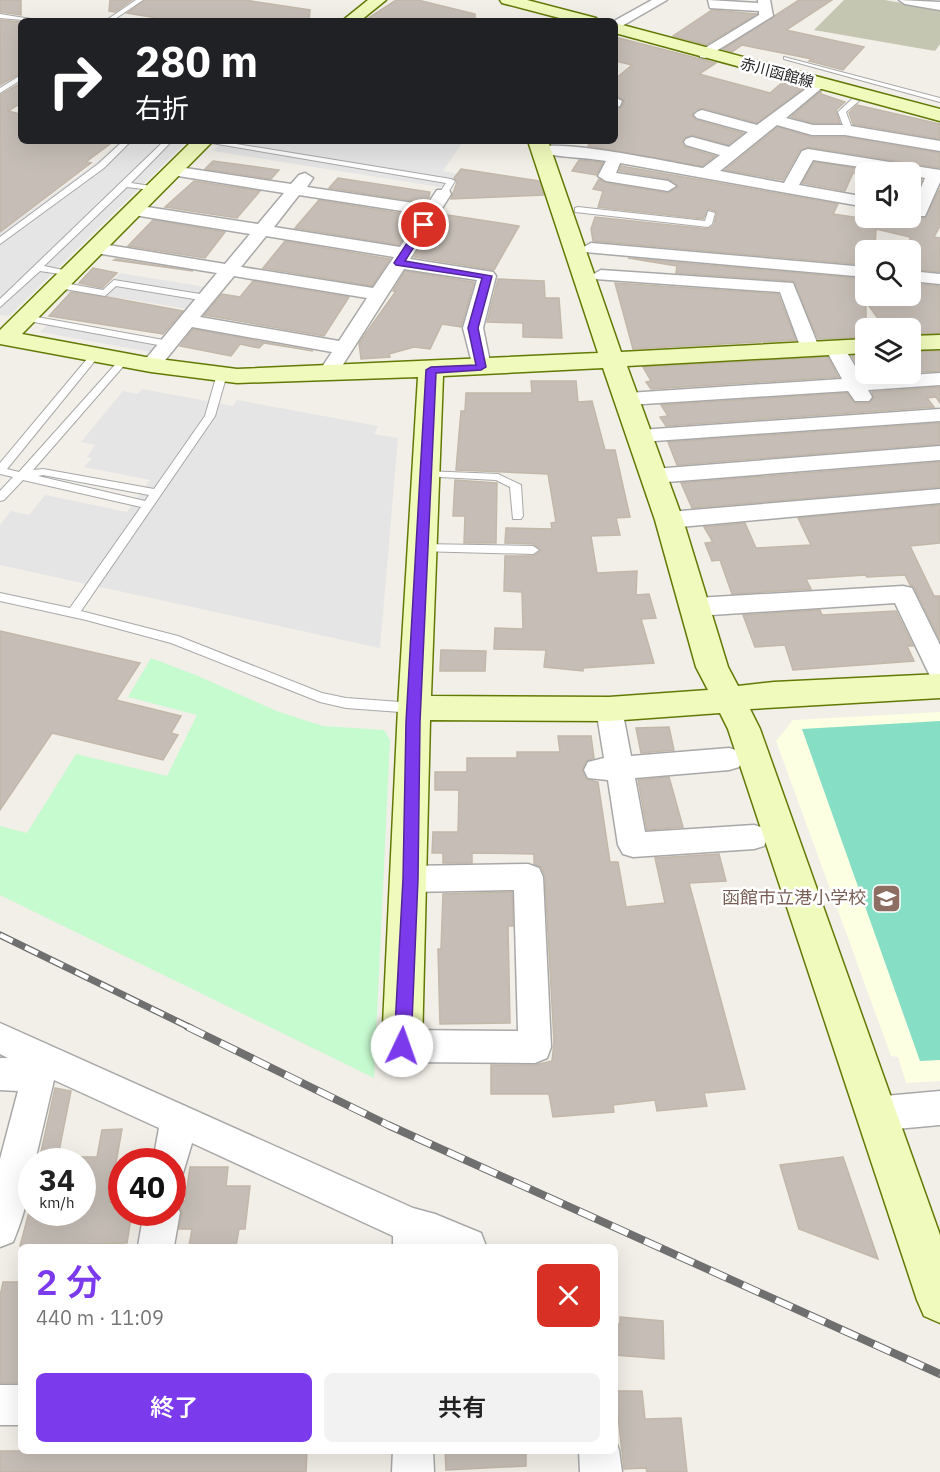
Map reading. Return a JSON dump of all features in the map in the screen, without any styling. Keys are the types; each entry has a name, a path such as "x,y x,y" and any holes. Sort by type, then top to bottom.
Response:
{"street":[{"path":"354,18 378,0"},
{"path":"508,0 578,18"},
{"path":"618,25 661,0"},
{"path":"705,54 766,15 765,3 715,5 714,0"},
{"path":"905,0 940,6"},
{"name":"赤川函館線","path":"618,28 705,54 940,116"},
{"path":"706,174 818,84"},
{"path":"702,115 760,131"},
{"path":"774,119 812,130 849,131 940,146"},
{"path":"693,142 732,153"},
{"path":"3,338 26,318 200,144"},
{"path":"850,203 739,188 706,174 683,170 677,187 606,176 615,158 583,146 540,145 612,360 628,399 669,520 712,667 731,700 748,739 874,1114 940,1300"},
{"path":"798,196 808,154 855,169"},
{"path":"172,171 433,211"},
{"path":"151,365 310,172"},
{"path":"921,174 938,174"},
{"path":"921,201 938,174"},
{"path":"328,373 443,194"},
{"path":"134,210 262,231 488,276 473,328 481,367"},
{"path":"921,212 940,217"},
{"path":"96,248 379,295"},
{"path":"591,248 855,271"},
{"path":"601,275 787,287 810,350"},
{"path":"921,277 940,279"},
{"path":"188,321 344,348"},
{"path":"3,338 151,365 222,374 431,370 855,347"},
{"path":"921,343 940,342"},
{"path":"834,348 895,457 929,497"},
{"path":"410,879 528,877 535,1047 402,1046 410,879 414,708 431,370"},
{"path":"628,399 940,379"},
{"path":"640,436 940,415"},
{"path":"654,476 940,453"},
{"path":"669,520 929,497"},
{"path":"696,607 903,594 940,671"},
{"path":"414,708 609,709 731,700 774,694 940,686"},
{"path":"609,709 609,769 633,845 754,837"},
{"path":"609,769 729,759"},
{"path":"0,1038 41,1067 178,1121 411,1236 435,1232 463,1244"},
{"path":"0,1074 41,1067"},
{"path":"0,1229 41,1067"},
{"path":"874,1114 940,1108"},
{"path":"173,1148 178,1121"},
{"path":"156,1244 160,1226"},
{"path":"0,1405 18,1405"},
{"path":"412,1454 413,1472"},
{"path":"600,1454 602,1472"}],"lane":[{"path":"113,18 140,0"},
{"path":"0,16 18,19"},
{"path":"786,58 940,100"},
{"path":"0,91 18,79"},
{"path":"849,131 843,112 855,101"},
{"path":"0,241 101,166 124,144"},
{"path":"0,304 165,144"},
{"path":"222,144 451,181 443,194"},
{"path":"125,184 155,189"},
{"path":"578,210 708,224 711,213"},
{"path":"38,268 105,293 114,283 206,298"},
{"path":"26,318 169,344"},
{"path":"95,355 0,471 148,505"},
{"path":"0,497 33,464 124,360"},
{"path":"73,613 210,416 222,374"},
{"path":"20,475 43,471 156,493"},
{"path":"425,474 498,477 515,485 517,516"},
{"path":"421,548 534,550"},
{"path":"0,597 174,639 320,697 346,703 414,708"}],"shaded area":[{"path":"844,0 885,0 940,10 940,44 935,51 814,30"},
{"path":"118,144 184,144 9,316 0,315 0,233 96,163"},
{"path":"220,144 461,144 443,171 459,174 452,189 213,151"},
{"path":"120,273 205,287 187,309 121,298 117,302 64,293 74,283 106,288"},
{"path":"47,325 156,345 150,352 40,332"},
{"path":"142,389 233,406 237,400 378,426 374,434 398,438 380,648 0,565 0,525 11,511 29,515 45,495 127,512 150,480 84,467 92,458 87,457 95,445 81,442 123,391 138,394"},
{"name":"函館市立港小学校","path":"940,712 940,1081 906,1083 898,1057 891,1056 776,741 793,720"}],"green space":[{"path":"151,658 279,712 323,726 384,730 390,740 374,1078 0,895 0,826 27,833 76,754 167,776 197,715 128,697"},
{"name":"函館市立港小学校","path":"940,721 940,1060 920,1061 802,729"}],"building":[{"path":"0,0 21,0 21,15 0,12"},
{"path":"110,0 132,0 115,12 109,11"},
{"path":"145,0 245,0 310,10 309,18 157,18 127,13"},
{"path":"396,0 418,0 475,14 475,18 369,18"},
{"path":"799,0 832,0 786,30 864,47 843,70 809,61 812,59 742,45 732,52 723,49"},
{"path":"712,10 757,14 706,45 673,36"},
{"path":"0,20 18,22 18,75 0,85"},
{"path":"618,38 716,63 699,74 770,93 784,81 805,87 757,123 703,108 695,110 692,115 696,120 743,133 728,145 693,135 684,138 682,143 685,147 715,156 702,166 588,146 589,144 618,144 618,108 622,107 624,100 618,97 618,77 632,65 618,62"},
{"path":"18,85 18,105 8,111 18,113 18,144 110,144 86,162 91,163 0,232 0,95"},
{"path":"821,91 821,94 845,102 836,110 840,123 813,123 791,117"},
{"path":"857,105 940,124 940,139 853,124 849,113"},
{"path":"778,127 811,137 845,137 940,153 940,168 921,165 921,162 902,162 808,147 800,150 783,180 725,170"},
{"path":"579,160 603,163 596,175 572,171"},
{"path":"213,161 279,170 271,179 205,169"},
{"path":"814,162 855,168 855,173 845,191 802,183"},
{"path":"621,166 838,204 833,214 855,217 855,228 921,228 921,217 925,218 940,188 940,226 934,237 940,238 940,272 921,270 921,240 910,240 910,237 876,229 875,240 855,240 855,264 593,241 591,229 595,217 708,229 714,225 717,212 709,209 703,219 598,207 603,191 593,189 599,179 606,183 668,193 678,187 668,179 619,171"},
{"path":"461,169 539,181 544,195 451,199 457,182 454,178"},
{"path":"338,178 430,192 426,203 329,188"},
{"path":"194,181 260,191 237,218 165,207"},
{"path":"319,200 417,216 399,245 295,228"},
{"path":"441,214 519,226 494,270 414,257"},
{"path":"153,220 225,232 205,258 128,246"},
{"path":"285,241 390,259 372,286 263,268"},
{"path":"628,258 855,278 855,306 866,306 866,318 855,318 855,337 818,339 793,281 676,273 677,266"},
{"path":"116,259 193,271 114,260"},
{"path":"93,268 117,273 102,288 79,283"},
{"path":"405,271 474,282 461,327 442,324 430,349 414,347 389,354 390,357 361,359 359,343 396,291 393,291"},
{"path":"498,279 544,281 545,298 559,298 562,338 523,337 523,323 487,322"},
{"path":"253,281 349,297 324,336 204,315 222,294 240,297"},
{"path":"615,283 778,294 796,340 633,349"},
{"path":"921,284 940,286 940,333 921,334 921,318 878,318 869,306 921,306"},
{"path":"71,292 183,311 163,334 49,316"},
{"path":"193,329 313,351 264,343 259,348 240,344 231,356 180,346"},
{"path":"940,351 940,371 921,372 921,352"},
{"path":"828,357 838,377 651,389 646,382 651,381 643,367"},
{"path":"531,381 576,381 578,402 592,401 605,450 615,450 630,517 616,518 620,535 591,536 597,573 637,571 636,595 649,594 656,618 641,619 654,663 583,668 583,671 544,667 546,650 494,649 495,628 523,629 522,592 504,591 505,556 533,556 541,551 533,544 505,543 506,528 552,529 551,523 556,522 548,474 456,470 461,411 465,411 466,393 532,393"},
{"path":"940,387 940,403 936,397 927,398 934,407 666,426 660,417 668,416 661,405 847,393 855,403 869,403 874,398 872,392"},
{"path":"940,423 940,444 677,465 668,442"},
{"path":"940,462 940,487 692,508 681,483"},
{"path":"455,480 497,483 496,543 464,543 465,516 453,516"},
{"path":"940,505 940,543 910,546 934,596 940,596 940,640 914,587 910,585 905,575 806,579 811,589 732,594 720,560 712,561 705,543 713,542 704,527 745,523 756,548 811,545 798,518"},
{"path":"820,610 822,615 896,611 913,646 907,646 914,661 793,670 785,645 755,647 743,615"},
{"path":"0,631 140,663 116,700 181,716 171,733 178,735 163,760 52,733 0,810"},
{"path":"441,650 486,651 485,671 440,671"},
{"path":"669,727 674,750 641,753 636,728"},
{"path":"558,736 591,736 594,758 586,761 582,771 586,779 598,782 610,862 618,862 626,907 665,903 655,858 719,854 726,881 689,883 745,1089 704,1093 707,1106 657,1111 655,1100 613,1105 614,1112 553,1117 549,1094 491,1094 491,1065 535,1065 552,1061 554,1042 545,877 541,867 534,864 534,854 472,853 472,863 443,863 443,853 432,853 433,832 458,832 459,790 435,790 435,772 467,772 467,758 517,758 517,752 560,752"},
{"path":"669,777 683,827 647,830 638,780"},
{"path":"512,892 513,926 508,926 510,1023 440,1024 438,949 441,949 443,894"},
{"path":"55,1088 71,1091 60,1148 42,1148"},
{"path":"122,1129 119,1148 108,1148 108,1226 130,1226 127,1243 21,1244 25,1226 96,1226 97,1157 102,1130"},
{"path":"843,1157 878,1259 799,1229 780,1165"},
{"path":"190,1167 228,1167 226,1186 250,1186 245,1229 239,1229 236,1244 189,1244 192,1229 179,1229 180,1226 186,1226 186,1194"},
{"path":"3,1282 18,1282 18,1383 0,1383 0,1296"},
{"path":"620,1317 663,1321 664,1359 618,1355 618,1324 620,1324"},
{"path":"618,1391 642,1391 645,1419 681,1418 687,1472 647,1472 646,1468 624,1469 618,1417"},
{"path":"0,1451 18,1451 18,1454 307,1454 306,1472 0,1472"},
{"path":"445,1454 526,1454 526,1466 446,1470"}],"railway":[{"path":"0,935 191,1028"},
{"path":"188,1027 388,1125 940,1374"}],"place":[{"name":"函館市立港小学校","path":"887,898"}],"route":[{"path":"402,1046 410,879 413,722 431,370 481,367 473,328 488,276 399,263 424,225"}]}
